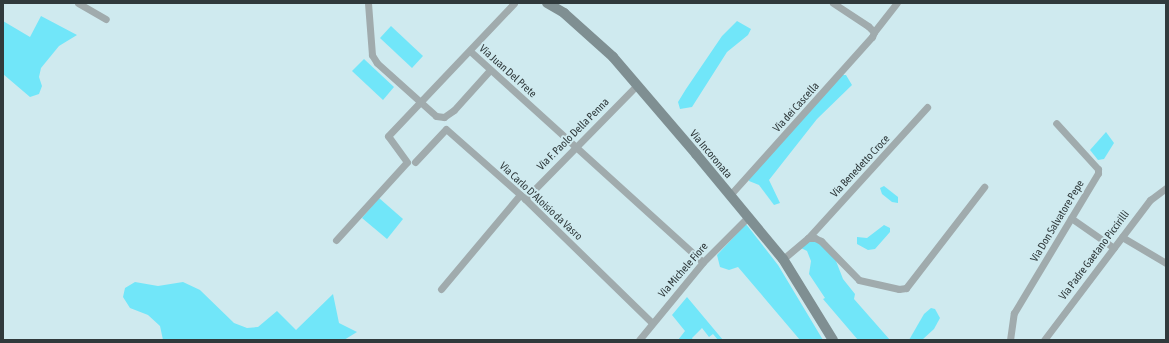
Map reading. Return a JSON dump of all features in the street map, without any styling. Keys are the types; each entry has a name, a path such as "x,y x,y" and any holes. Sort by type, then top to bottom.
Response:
{"main road":[{"name":"Via Incoronata","path":"547,3 564,13 600,43 637,85 783,259 833,340"}],"street":[{"path":"368,3 372,55 377,63 418,103 436,116 444,117 490,70"},
{"path":"470,51 514,3"},
{"path":"833,3 874,32"},
{"name":"Via dei Cascella","path":"730,195 860,53 874,32 897,3"},
{"path":"82,4 106,19"},
{"name":"Via Juan Del Prete","path":"336,240 408,162 388,136 418,103 470,51 703,262"},
{"name":"Via F. Paolo Della Penna","path":"441,289 522,197 637,85"},
{"name":"Via Benedetto Croce","path":"783,259 808,238 927,107"},
{"name":"Via Don Salvatore Pepe","path":"1010,340 1014,313 1098,173 1098,169 1056,123"},
{"name":"Via Carlo D'Aloisio da Vasro","path":"416,162 446,129 522,197 652,323"},
{"path":"808,238 821,241 859,280 899,289 906,288 984,187"},
{"name":"Via Padre Gaetano Piccirilli","path":"1044,340 1150,200 1165,190"},
{"name":"Via Michele Fiore","path":"639,340 703,262 748,216"},
{"path":"1071,218 1114,248"},
{"path":"1122,237 1166,263"}],"shaded area":[{"path":"41,16 77,35 59,46 41,68 39,77 42,86 39,94 30,97 3,74 3,21 30,37"},
{"path":"737,21 751,29 748,35 727,52 692,107 680,109 678,102 686,89 722,36"},
{"path":"391,26 423,56 412,68 380,38"},
{"path":"364,59 394,87 383,100 352,71"},
{"path":"842,75 846,75 852,85 817,119 769,180 780,203 774,205 759,185 749,181 749,177"},
{"path":"1106,132 1114,143 1104,159 1098,160 1090,150"},
{"path":"884,186 898,197 898,203 892,202 882,194 880,188"},
{"path":"379,198 403,219 387,239 362,218"},
{"path":"746,224 778,265 823,340 800,340 738,267 729,270 720,267 717,255"},
{"path":"884,225 890,228 890,232 875,249 868,250 857,244 857,237 867,238"},
{"path":"812,239 826,249 836,261 843,279 855,294 854,299 890,340 858,340 823,299 825,298 809,274 811,261 807,251 801,248"},
{"path":"135,282 158,286 183,282 200,290 234,323 247,328 258,327 277,311 296,330 333,294 339,323 357,332 344,340 163,340 160,326 148,315 130,308 123,297 125,288"},
{"path":"687,297 723,340 718,340 713,334 709,337 702,328 692,338 693,340 678,340 685,331 672,315"},
{"path":"931,308 935,309 940,318 934,329 922,340 909,340 924,314"}]}
